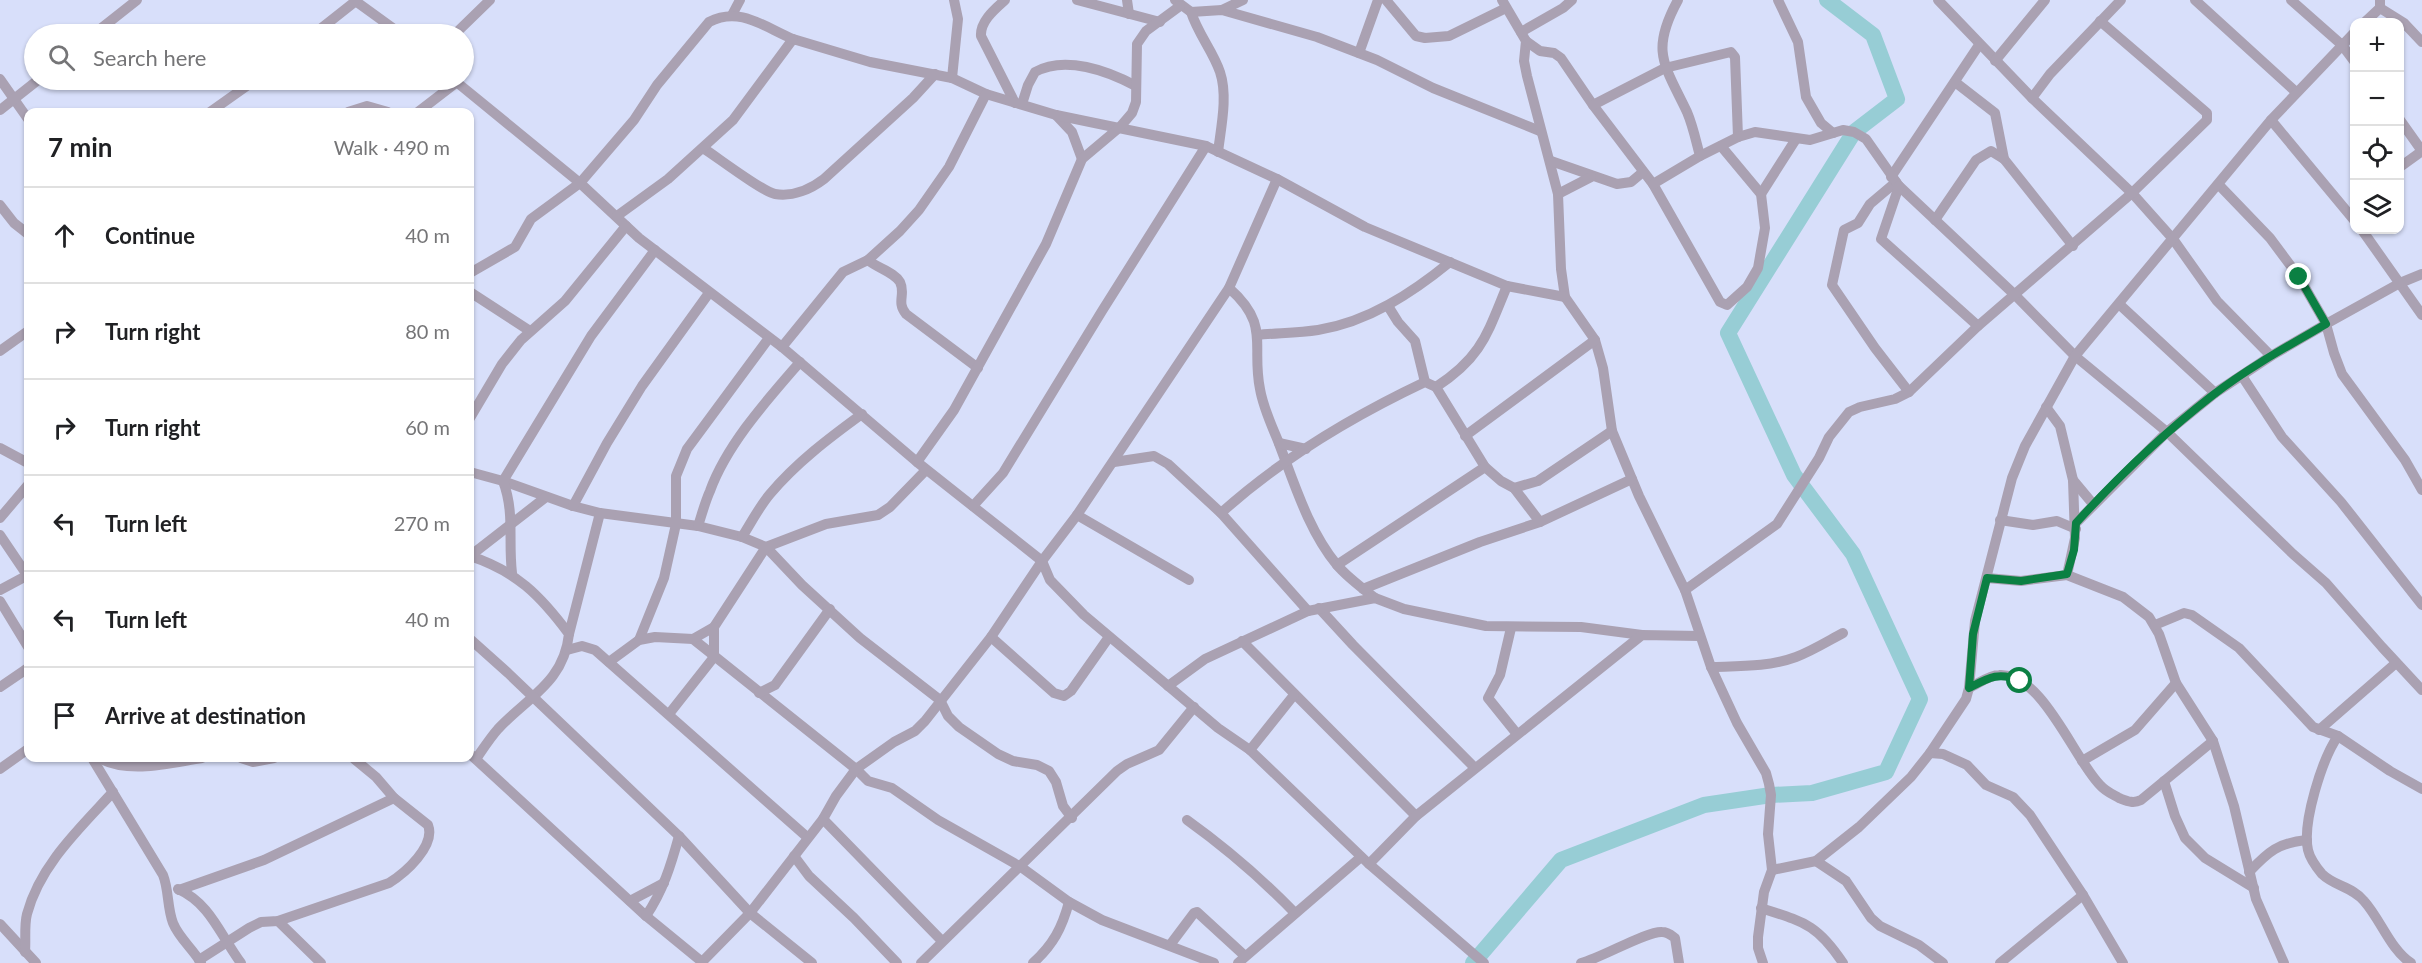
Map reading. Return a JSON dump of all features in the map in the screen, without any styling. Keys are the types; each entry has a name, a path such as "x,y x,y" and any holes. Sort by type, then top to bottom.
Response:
{"street":[{"path":"107,24 137,0"},
{"path":"326,24 356,0 388,24"},
{"path":"465,24 490,0"},
{"path":"732,15 740,0"},
{"path":"952,78 958,19 954,0"},
{"path":"1005,0 981,28 981,36 1018,104"},
{"path":"1077,0 1160,22"},
{"path":"1127,0 1130,14"},
{"path":"1222,10 1243,0"},
{"path":"1359,53 1378,0"},
{"path":"1386,0 1416,36 1425,38 1449,36 1504,4 1523,36 1540,51 1554,53 1561,58 1593,105 1653,184 1723,304 1727,304 1747,287 1758,268 1765,228 1761,194 1755,185 1738,170 1721,146"},
{"path":"1523,36 1572,0"},
{"path":"1678,0 1665,28 1662,54 1665,68 1688,114 1700,156"},
{"path":"1778,0 1798,42 1806,97 1821,123 1833,133"},
{"path":"1995,61 2045,0"},
{"path":"2032,98 2050,74 2121,0"},
{"path":"2195,0 2296,92"},
{"path":"2291,0 2350,55"},
{"path":"1942,1 1979,45 2132,193 2173,238 2217,301 2271,356"},
{"path":"609,662 639,640 655,637 693,639 714,627 766,547 826,524 878,515 890,507 922,466 978,368 1046,244 1082,159 1120,127 1132,113 1136,102 1137,44 1146,31 1160,22 1178,3 1191,12 1197,29 1213,55 1221,74 1224,97 1218,152"},
{"path":"2368,18 2380,4 2404,23 2422,42"},
{"path":"1191,12 1222,10 1317,37 1359,53 1433,88 1540,131"},
{"path":"474,271 515,247 531,219 580,183 634,120 657,85 709,22 720,16 732,15 749,19 794,39 870,62 952,78 986,94 1056,115 1206,146 1277,179 1365,227 1507,286 1565,297"},
{"path":"1685,590 1777,524 1819,458 1829,437 1849,412 1860,407 1895,399 1909,392 1978,326 2132,193 2208,117 2207,113 2100,21"},
{"path":"1523,36 1524,62 1558,194 1561,269 1565,297 1595,340 1603,368 1612,431 1632,479 1685,590 1711,667 1737,723 1766,773 1769,784 1771,795 1768,834 1772,870 1761,908 1758,948 1761,962"},
{"path":"1772,870 1816,861 1876,811 1911,777 1930,753 1966,699 1974,627 2012,478 2046,407 2075,356 2271,120 2350,38"},
{"path":"617,216 668,179 733,120 794,39"},
{"path":"1909,392 1875,348 1832,285 1844,230 1858,223 1875,200 1896,182 1979,45"},
{"path":"1593,105 1665,68 1726,51 1734,53 1738,137"},
{"path":"1018,104 1035,72 1055,65 1090,69 1120,78 1136,86"},
{"path":"703,148 771,193 785,195 802,191 824,179 913,98 935,74"},
{"path":"0,79 24,113"},
{"path":"1955,82 1995,113 2004,159"},
{"path":"0,110 25,90"},
{"path":"216,108 241,90"},
{"path":"423,108 445,90"},
{"path":"467,90 580,183 655,250 782,347 922,466 1042,561 1050,580 1084,615 1218,728 1250,750 1365,860 1484,963"},
{"path":"782,347 843,272 868,260 900,231 935,188 949,167 986,94"},
{"path":"1056,115 1072,132 1082,159"},
{"path":"2271,120 2350,205"},
{"path":"2404,126 2422,151 2404,164"},
{"path":"1653,184 1738,137 1764,132 1810,140 1844,130 1854,132 1866,139 1896,182 2015,295 2075,356 2167,432 2326,583 2422,690"},
{"path":"1761,194 1796,139"},
{"path":"973,506 1003,473 1206,146"},
{"path":"1935,220 1976,160 1991,151 2004,159 2073,246"},
{"path":"1551,161 1591,177 1625,185 1643,172"},
{"path":"1558,194 1591,177"},
{"path":"474,758 646,916 701,962 750,913 823,819 836,796 856,769 894,742 915,731 991,637 1042,561 1114,462 1229,288 1277,179"},
{"path":"1896,182 1895,198 1881,236 1884,244 1978,326"},
{"path":"2219,185 2270,238 2299,277 2326,324 2342,374 2405,460 2422,490"},
{"path":"1875,200 1895,198"},
{"path":"0,206 24,231"},
{"path":"474,411 502,364 530,331 565,301 626,226"},
{"path":"2365,234 2422,315"},
{"path":"512,573 509,550 510,503 503,481 591,336 655,250"},
{"path":"868,260 898,280 902,290 900,302 906,314 978,368"},
{"path":"1257,335 1320,329 1388,306 1425,282 1450,262"},
{"path":"2076,526 2093,504 2167,432 2215,393 2271,356 2326,324 2400,283 2422,274"},
{"path":"1436,387 1464,367 1481,346 1507,286"},
{"path":"1229,288 1249,312 1257,335 1259,386 1264,406 1305,510 1337,565 1375,598 1404,609 1486,626 1581,627 1642,635 1700,636"},
{"path":"573,506 607,443 642,386 709,293"},
{"path":"474,295 530,331"},
{"path":"2119,304 2215,393"},
{"path":"1388,306 1398,322 1415,340 1425,382"},
{"path":"0,351 24,334"},
{"path":"639,640 659,593 676,524 676,476 687,449 769,338"},
{"path":"1465,436 1595,340"},
{"path":"698,526 710,489 722,466 761,407 800,362"},
{"path":"2242,375 2282,437 2341,502 2422,604"},
{"path":"1425,382 1436,387 1485,467 1501,481 1514,488 1540,522"},
{"path":"1221,513 1249,488 1306,449 1356,418 1425,382"},
{"path":"2046,407 2060,426 2073,480 2076,526 2074,550 2067,574"},
{"path":"742,537 769,495 785,478 836,433 862,414"},
{"path":"1514,488 1530,485 1545,477 1612,431"},
{"path":"1279,443 1306,449"},
{"path":"0,448 24,461"},
{"path":"1114,462 1144,456 1160,459 1179,473 1475,768"},
{"path":"1337,565 1485,467"},
{"path":"474,473 600,513 698,526 742,537 766,547 802,585 873,650 940,700 948,716 959,727 998,754 1013,761 1037,765 1049,771 1056,782 1063,806 1072,818"},
{"path":"1363,589 1480,542 1540,522 1632,479"},
{"path":"2073,480 2093,504"},
{"path":"0,518 24,490"},
{"path":"474,553 546,497"},
{"path":"474,756 499,728 550,680 567,650 568,634 600,513"},
{"path":"1077,515 1189,580"},
{"path":"2000,520 2033,525 2058,521 2076,526"},
{"path":"0,535 24,569"},
{"path":"474,558 512,573 544,603 568,634"},
{"path":"1987,578 2021,581 2067,574 2123,597 2142,610 2155,625 2176,683 2213,741 2234,806 2253,888 2284,963"},
{"path":"0,590 24,577"},
{"path":"1168,686 1205,659 1314,610 1375,598"},
{"path":"0,601 24,640"},
{"path":"759,693 775,685 830,609"},
{"path":"2155,625 2184,613 2192,615 2239,648 2313,727 2338,736 2390,771 2422,789"},
{"path":"669,714 714,657 714,627"},
{"path":"1511,628 1500,675 1488,698 1517,734"},
{"path":"1711,667 1761,666 1779,663 1798,657 1843,633"},
{"path":"1170,945 1197,912 1242,959 1295,913 1365,860 1475,768 1642,635"},
{"path":"991,637 1054,693 1064,696 1071,691 1109,637"},
{"path":"693,639 868,781 892,788 938,820 1021,867 1069,902 1102,920 1214,963"},
{"path":"1242,641 1294,696 1362,759 1416,816"},
{"path":"474,643 679,836 750,913 812,963"},
{"path":"567,650 575,647 589,647 609,662 807,837"},
{"path":"2319,730 2396,663"},
{"path":"0,687 24,671"},
{"path":"1969,688 1999,675 2020,681 2040,698 2057,720 2102,788 2132,802 2141,800 2213,741"},
{"path":"2082,761 2135,730 2176,683"},
{"path":"1250,750 1294,696"},
{"path":"921,963 1072,818 1117,771 1159,750 1194,707"},
{"path":"2338,736 2322,768 2315,790 2307,840 2308,851 2320,871 2332,881 2348,887 2364,900 2402,956 2411,963"},
{"path":"0,769 24,752"},
{"path":"1930,753 1953,757 1967,765 1986,785 2013,797 2030,815 2084,895 2119,961"},
{"path":"99,762 113,792 153,857 166,884 173,924 200,961 261,922 278,921 389,883 400,876 421,852 429,840 428,825 394,798 376,777 358,762"},
{"path":"105,762 115,765 171,765 184,762"},
{"path":"2164,781 2185,838 2205,858 2253,888"},
{"path":"25,952 26,916 34,894 65,845 113,792"},
{"path":"179,890 264,860 394,798"},
{"path":"823,819 942,941"},
{"path":"1186,820 1222,845 1262,879 1295,913"},
{"path":"646,916 656,902 664,883 679,836"},
{"path":"2249,872 2276,847 2307,840"},
{"path":"794,856 809,876 897,963"},
{"path":"1816,861 1846,881 1871,918 1880,926 1919,945 1943,963"},
{"path":"630,901 664,883"},
{"path":"166,884 190,894 205,907 226,943 241,963"},
{"path":"2000,963 2084,895"},
{"path":"1033,963 1048,950 1059,934 1069,902"},
{"path":"1761,908 1809,925 1825,938 1843,963"},
{"path":"278,921 321,963"},
{"path":"0,924 36,963"},
{"path":"1581,963 1655,933 1663,932 1675,938 1679,963"}],"waterway":[{"path":"1473,963 1561,860 1704,805 1771,795 1812,793 1886,772 1920,699 1853,554 1794,475 1728,333 1854,132 1897,99 1873,35 1827,0"}],"route":[{"path":"2020,681 1999,675 1969,688 1973,634 1978,604 1987,578 2021,581 2067,574 2074,550 2076,523 2167,432 2215,393 2271,356 2326,324 2299,277"}]}
